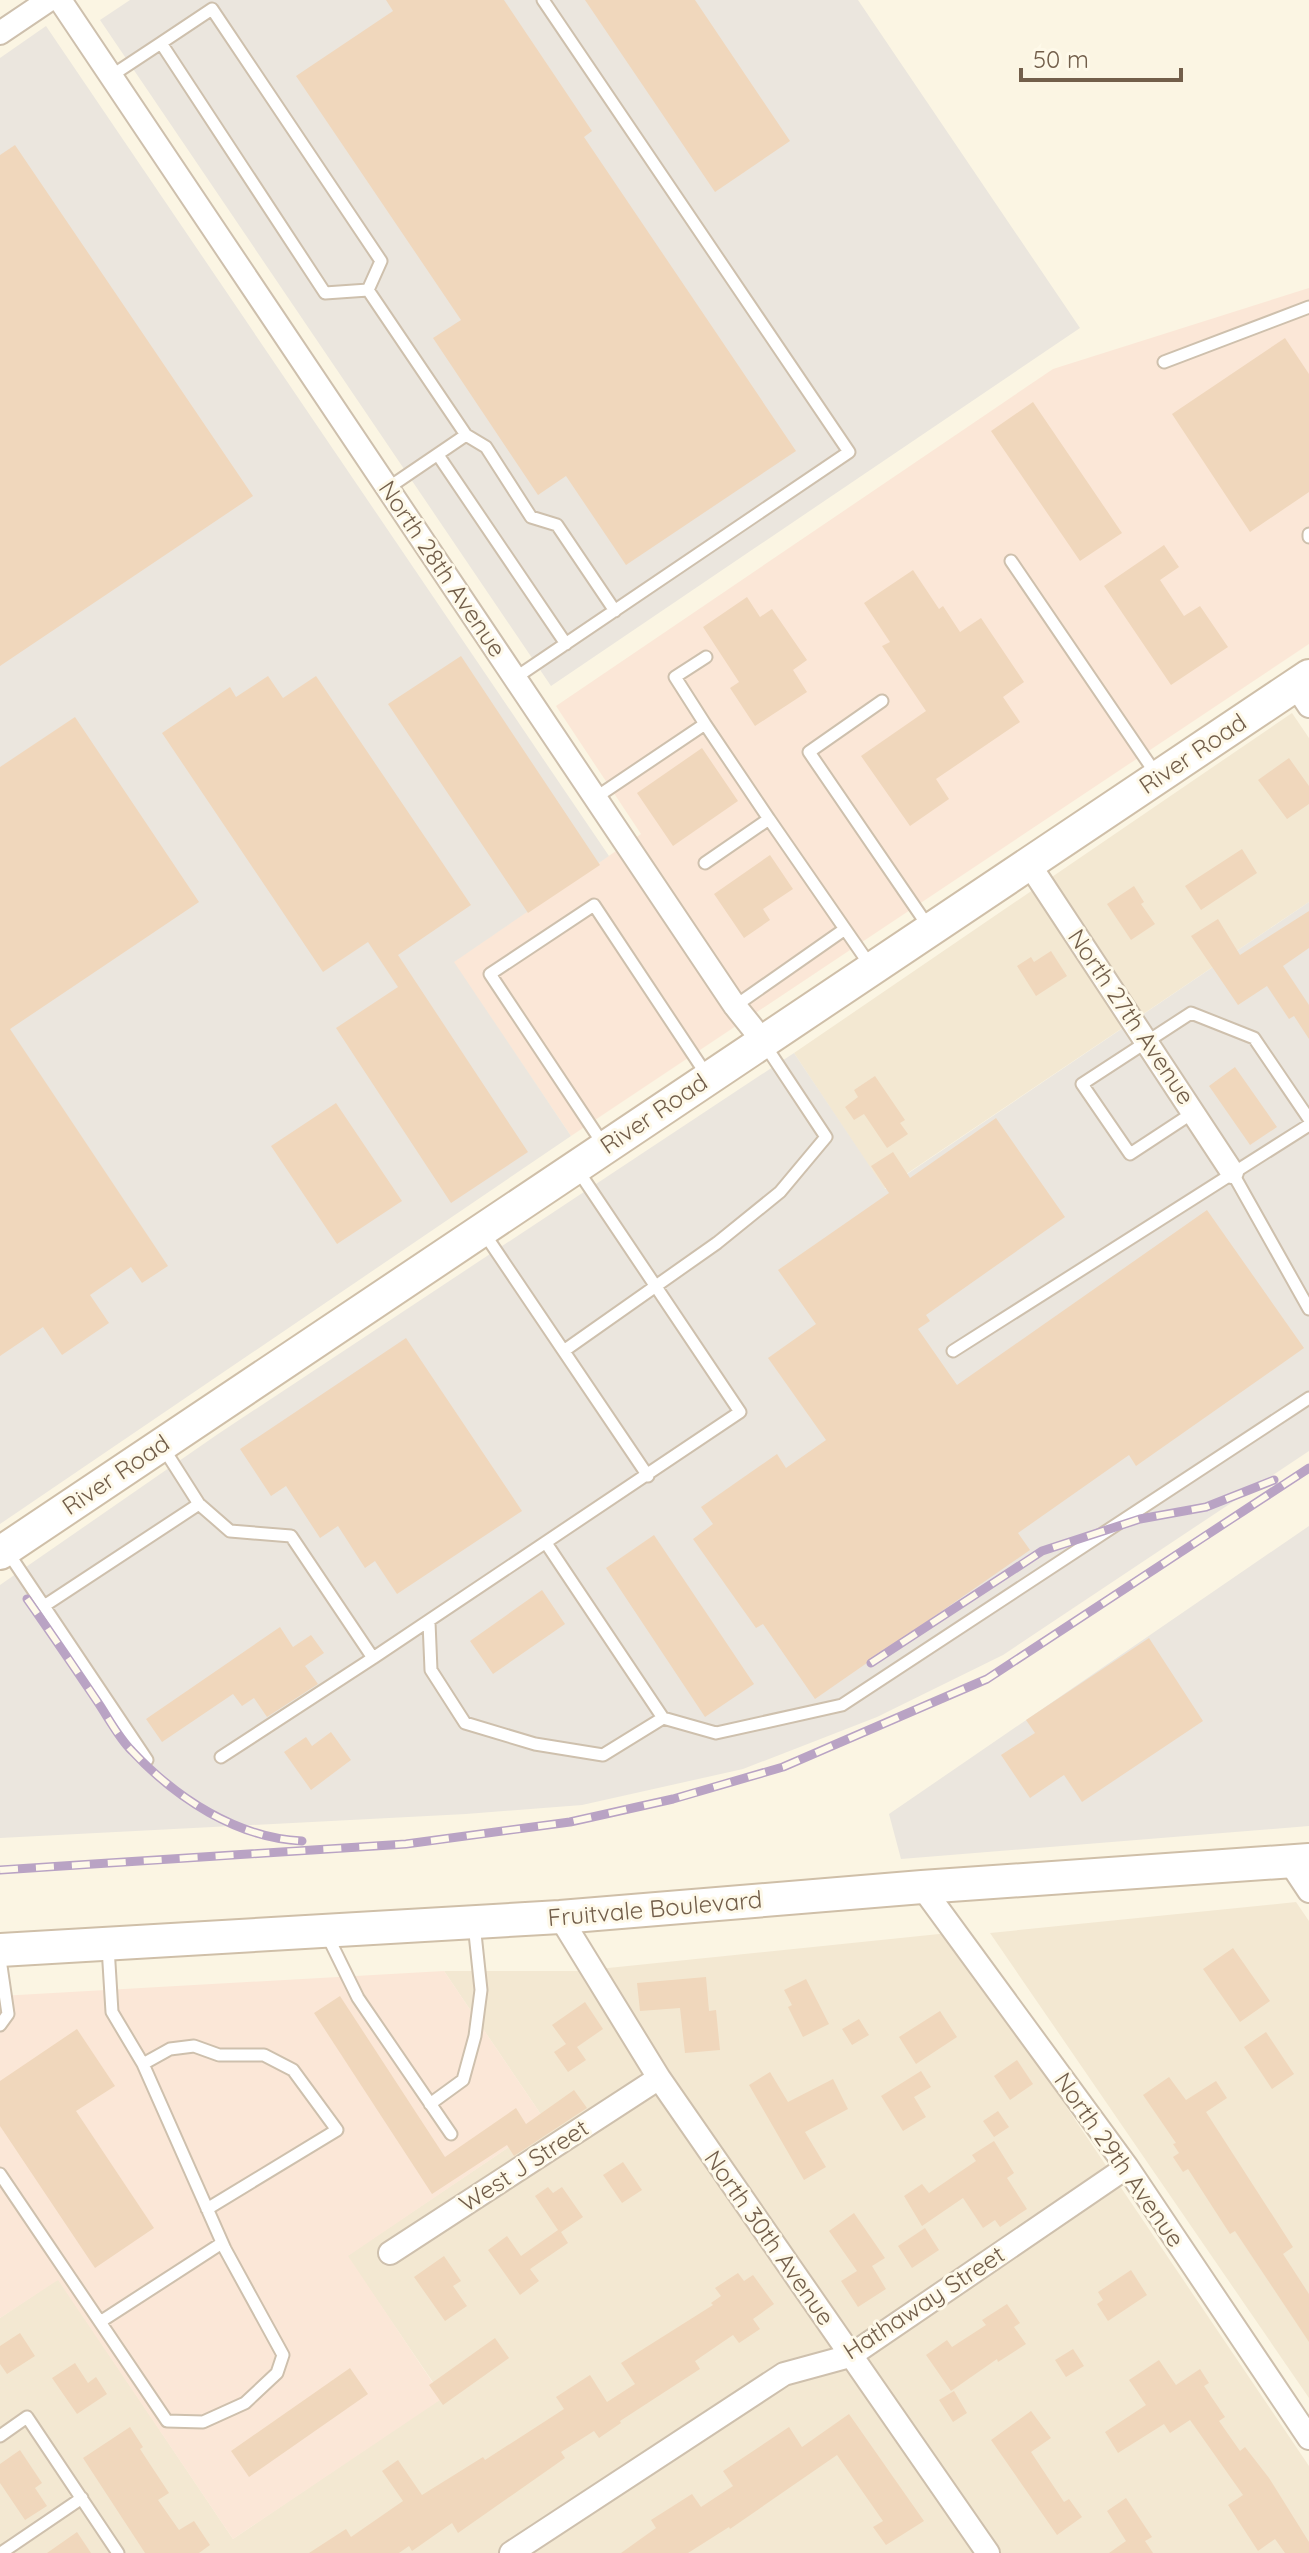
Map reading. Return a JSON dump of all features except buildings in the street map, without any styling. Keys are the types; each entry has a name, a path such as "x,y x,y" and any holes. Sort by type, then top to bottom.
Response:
{"street":[{"path":"0,33 49,0"},
{"name":"North 28th Avenue","path":"60,0 735,1006 763,1041"},
{"name":"River Road","path":"3,1551 1158,777 1304,689"},
{"name":"North 27th Avenue","path":"1029,864 1232,1172"},
{"path":"1299,1861 1309,1891"},
{"name":"Fruitvale Boulevard","path":"0,1950 560,1917 922,1887 1299,1861"},
{"name":"North 29th Avenue","path":"922,1887 1127,2167 1309,2438"},
{"name":"North 30th Avenue","path":"560,1917 659,2078 988,2553"},
{"name":"West J Street","path":"390,2253 659,2078"},
{"name":"Hathaway Street","path":"511,2553 784,2374 850,2356 1127,2167"}],"lane":[{"path":"515,678 849,452 543,0"},
{"path":"111,76 214,4 381,261 368,290"},
{"path":"161,43 325,293 368,290"},
{"path":"368,290 466,435 486,447 531,517 557,525 615,611"},
{"path":"1164,362 1309,307"},
{"path":"388,488 466,435"},
{"path":"438,455 566,644"},
{"path":"1011,561 1158,777"},
{"path":"706,657 675,677 873,968"},
{"path":"882,701 809,752 931,929"},
{"path":"595,798 705,724"},
{"path":"705,863 769,819"},
{"path":"605,1147 490,974 594,905 708,1077"},
{"path":"735,1006 845,929"},
{"path":"953,1351 1232,1172 1255,1161 1309,1122 1254,1038 1191,1013 1082,1084 1130,1154 1194,1112"},
{"name":"North 28th Avenue","path":"657,1287 780,1192 826,1137 763,1041"},
{"path":"221,1757 429,1622 740,1412 575,1167"},
{"path":"1232,1172 1309,1309"},
{"path":"482,1229 648,1476"},
{"path":"565,1350 657,1287"},
{"path":"546,1543 663,1718 716,1733 842,1705 1309,1398"},
{"path":"161,1445 199,1504 230,1531 291,1536 373,1658"},
{"path":"44,1606 199,1504"},
{"path":"3,1551 44,1606 147,1760"},
{"path":"429,1622 431,1670 465,1723 535,1744 603,1755 663,1718"},
{"path":"430,2104 463,2080 475,2036 481,1990 474,1922"},
{"path":"325,1931 358,1998 451,2134"},
{"path":"0,2174 167,2421 203,2422 245,2403 277,2373 283,2355 222,2243 143,2064 112,2012 108,1943"},
{"path":"0,1959 8,2014 0,2025"},
{"path":"143,2064 170,2049 194,2046 219,2055 264,2055 293,2070 337,2130 207,2209"},
{"path":"100,2322 222,2243"},
{"path":"0,2436 27,2417 118,2553"},
{"path":"1,2553 82,2498"}],"shaded area":[{"path":"130,0 858,0 1080,328 551,686 100,20"},
{"path":"46,26 609,856 454,962 571,1136 0,1524 0,58"},
{"path":"1309,288 1309,644 571,1136 453,962 641,834 556,706 1053,369"},
{"path":"1292,713 1309,738 1309,902 884,1189 794,1053"},
{"path":"1309,902 1309,1451 1003,1655 877,1717 743,1769 582,1805 466,1814 0,1838 0,1585 218,1434 794,1053 885,1189"},
{"path":"1309,1526 1309,1826 901,1859 889,1814"},
{"path":"1296,1902 1309,1921 1309,2398 990,1933"},
{"path":"949,1933 1309,2466 1309,2553 0,2553 0,2318 58,2279 233,2539 443,2397 347,2256 546,2122 444,1971 579,1971"},
{"path":"444,1971 546,2122 348,2256 443,2398 233,2539 58,2280 0,2318 0,1996"}],"railway":[{"path":"0,1870 406,1844 570,1822 673,1799 783,1767 987,1679 1309,1468"},
{"path":"871,1663 1042,1551 1140,1519 1206,1507 1274,1480"},
{"path":"27,1599 122,1740 149,1768 188,1799 231,1824 278,1838 302,1841"}]}
